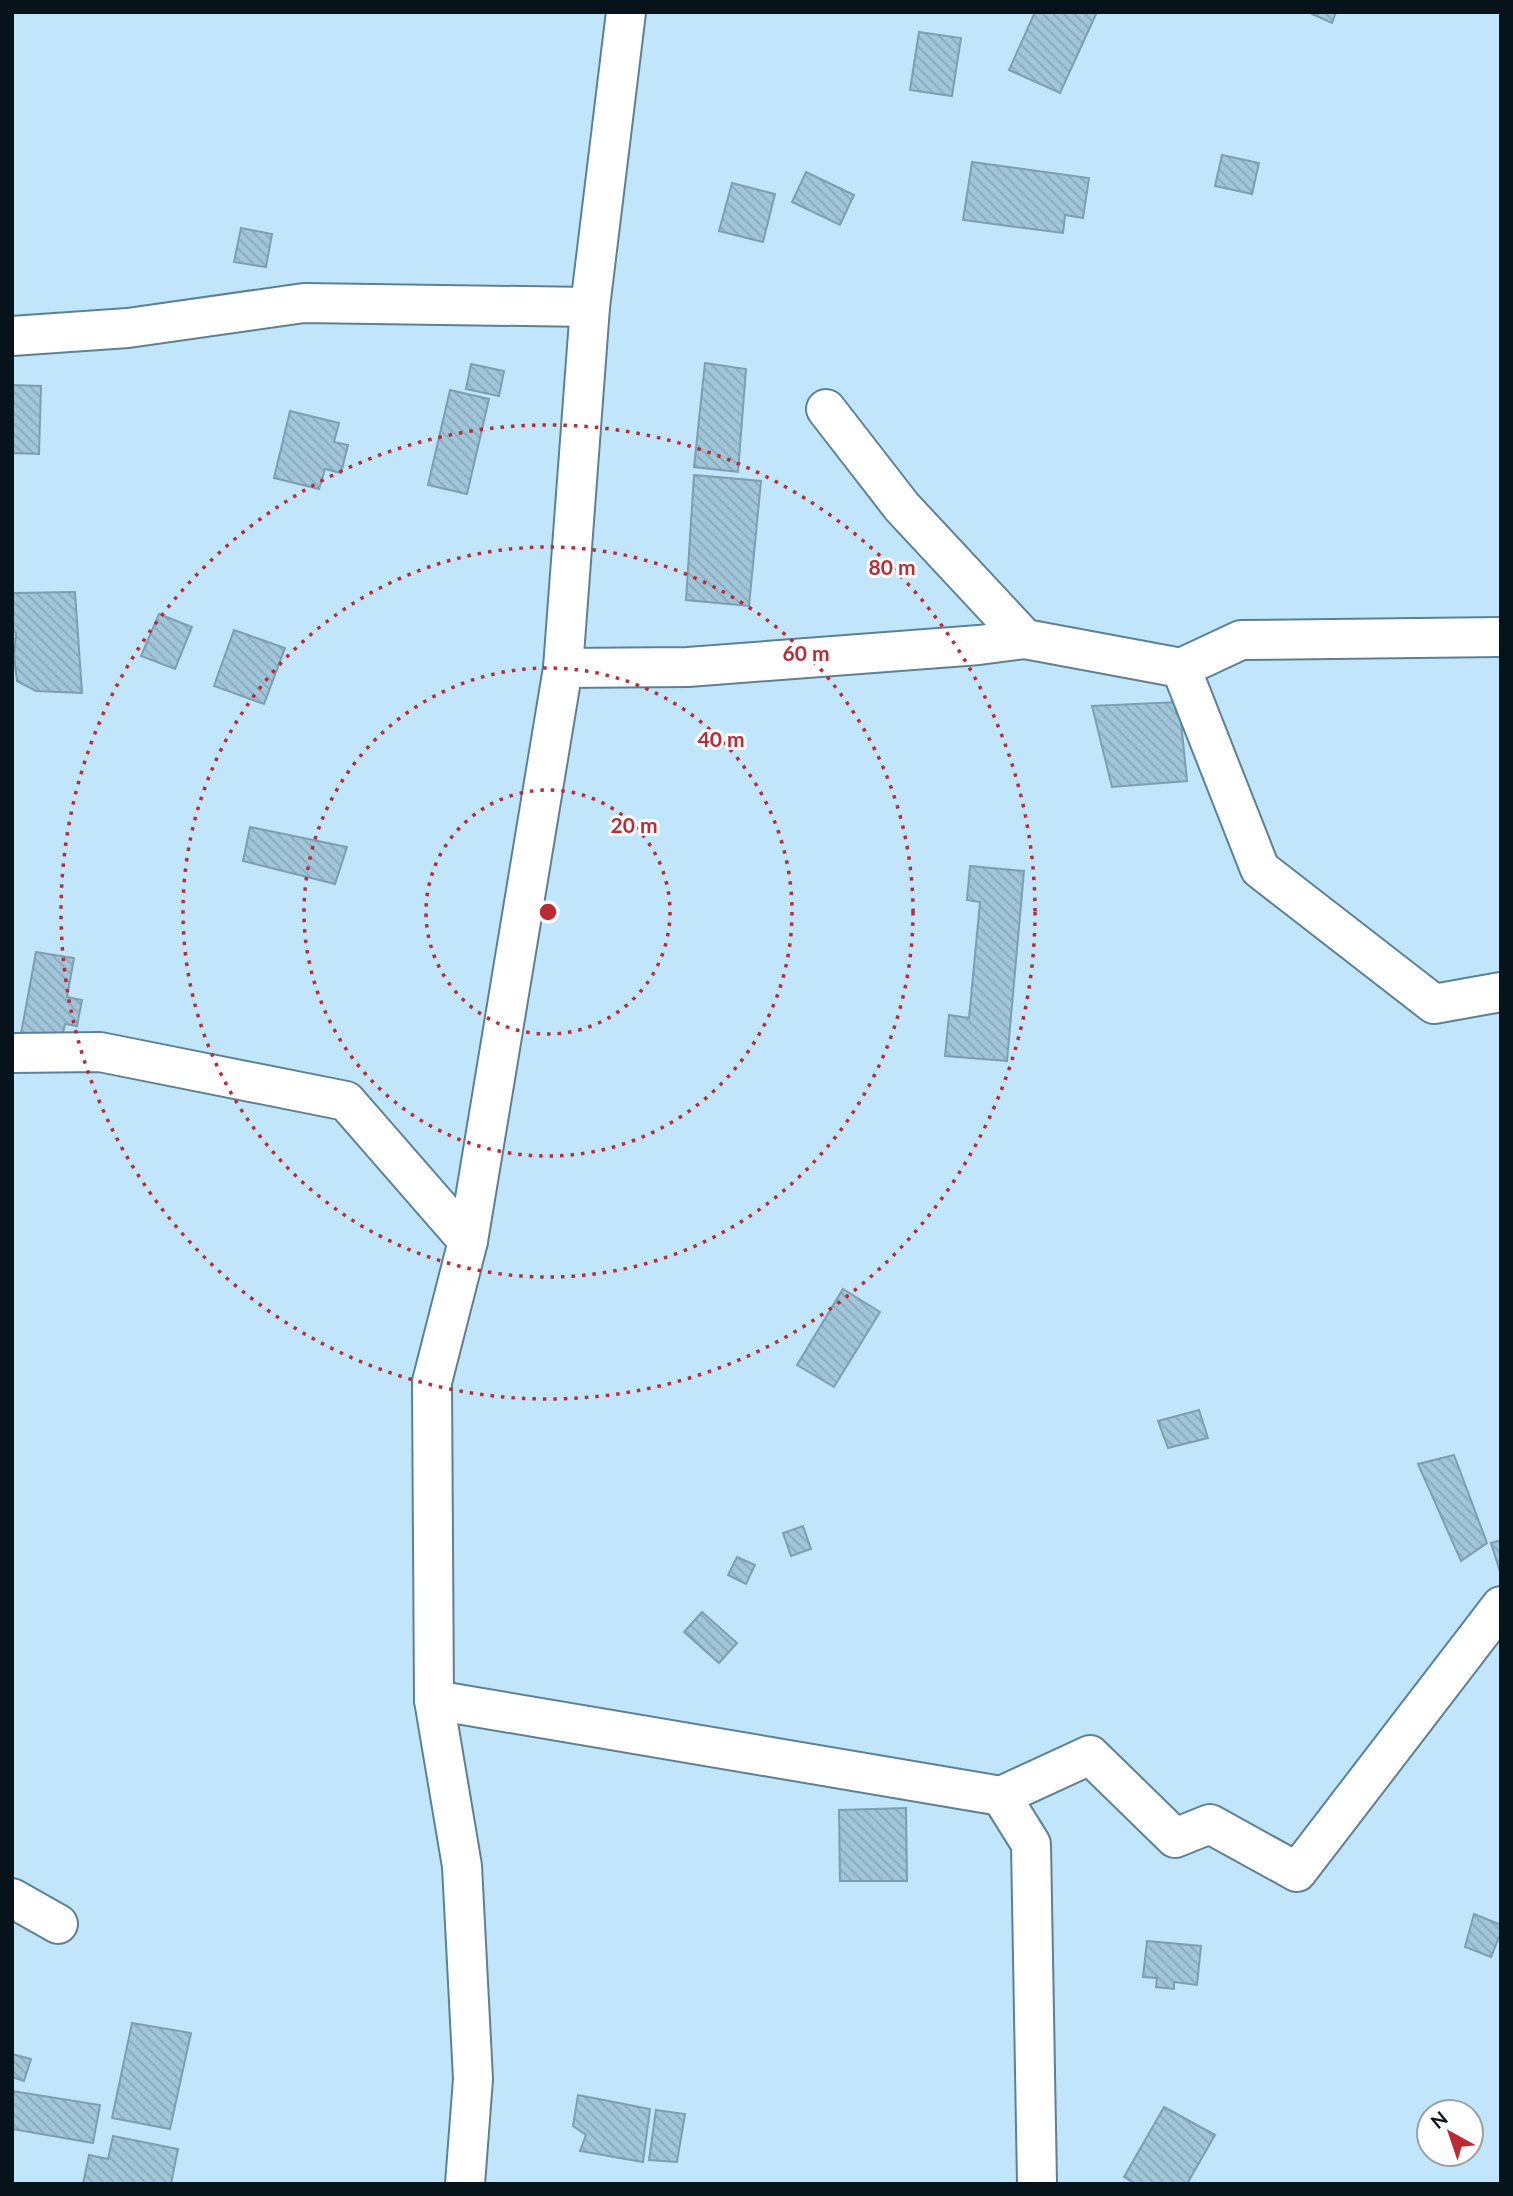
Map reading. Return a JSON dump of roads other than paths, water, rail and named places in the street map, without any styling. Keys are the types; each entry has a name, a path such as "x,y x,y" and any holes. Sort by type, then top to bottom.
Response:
{"street":[{"path":"466,2184 473,2080 462,1866 434,1700 432,1382 468,1241 563,668 590,307 626,12"},
{"path":"12,336 128,328 304,303 590,307"},
{"path":"826,409 902,506 1025,639"},
{"path":"563,668 688,667 979,645 1025,639 1181,668 1241,640 1501,637"},
{"path":"1181,668 1259,869 1434,1004 1501,992"},
{"path":"12,1053 100,1052 346,1101 468,1241"},
{"path":"434,1700 1002,1796 1090,1755 1175,1838 1210,1825 1297,1872 1501,1606"},
{"path":"1002,1796 1031,1844 1037,2184"},
{"path":"12,1898 58,1924"}]}
